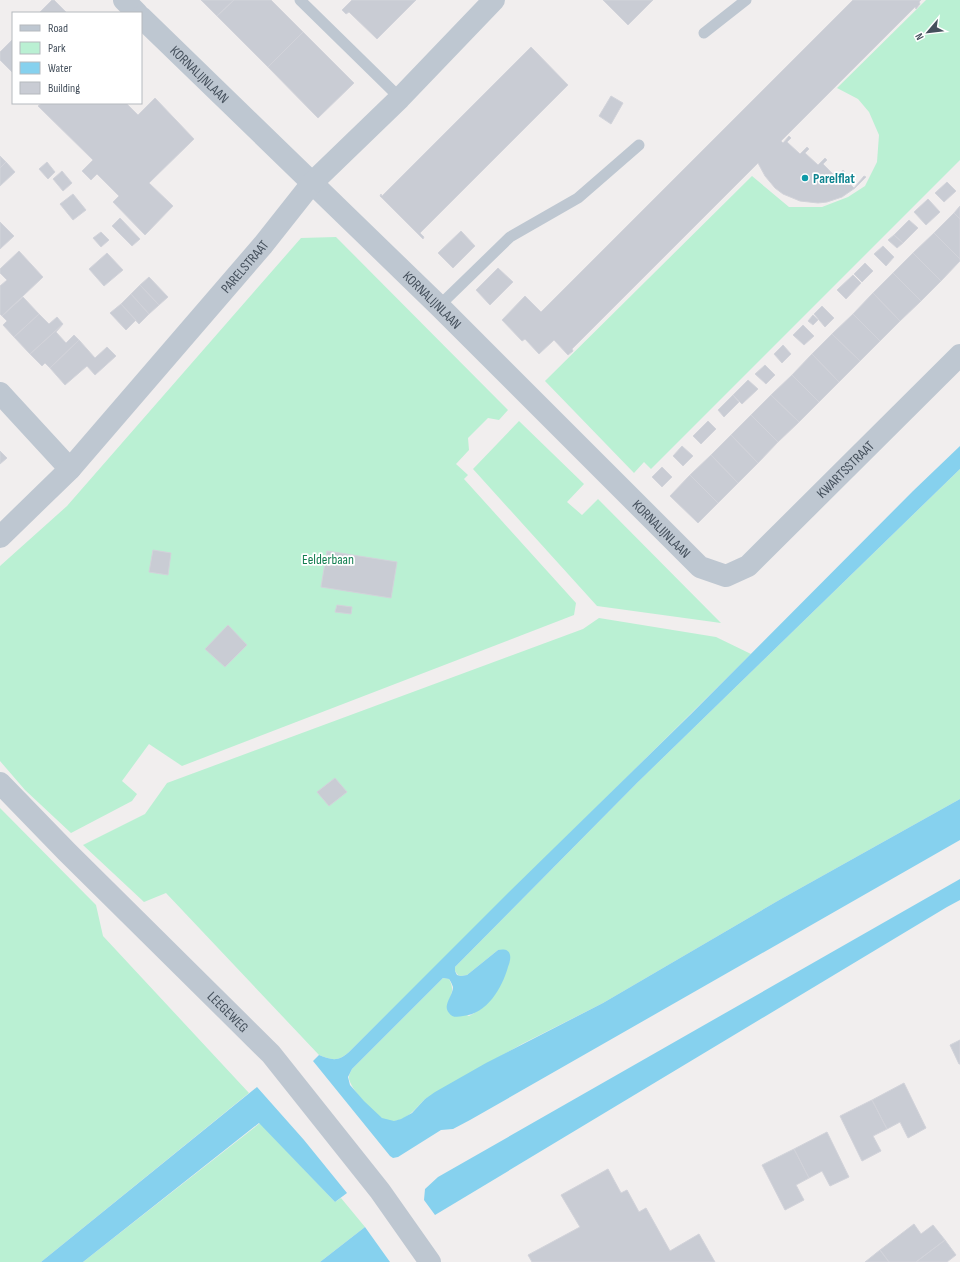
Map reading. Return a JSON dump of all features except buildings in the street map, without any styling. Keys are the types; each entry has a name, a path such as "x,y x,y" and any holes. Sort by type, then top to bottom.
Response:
{"street":[{"path":"124,0 136,12"},
{"name":"PARELSTRAAT","path":"0,537 70,469 263,244 312,183 400,98 494,0"},
{"name":"KORNALIJNLAAN","path":"142,18 439,306 700,567 726,576"},
{"name":"KWARTSSTRAAT","path":"726,576 748,566 960,355"},
{"path":"0,393 70,469"},
{"name":"LEEGEWEG","path":"0,783 72,858 271,1054 380,1191 430,1262"}],"lane":[{"path":"300,0 400,98"},
{"path":"704,33 746,0"},
{"path":"439,306 510,237 578,198 639,146"}],"green space":[{"path":"926,0 960,0 960,160 651,469 644,462 634,473 545,381 752,176 789,207 822,207 848,197 865,186 877,162 879,135 869,112 858,99 837,88"},
{"name":"Eelderbaan","path":"336,237 508,410 499,420 488,418 468,438 469,450 456,464 468,475 464,479 576,603 574,615 182,766 149,744 122,781 137,794 132,801 71,833 25,790 0,761 0,566 67,506 301,238"},
{"path":"519,421 584,484 567,502 582,515 598,499 721,623 597,606 473,469"},
{"path":"960,469 960,799 781,899 603,1003 522,1044 425,1099 412,1113 404,1118 395,1121 388,1121 374,1112 362,1100 353,1087 349,1077 352,1069 443,978 449,979 452,986 452,992 447,1006 469,1016 484,1006 496,992 510,959 498,950 467,975 458,975 455,971 455,967 637,783"},
{"path":"599,618 716,637 751,654 349,1052 338,1059 331,1059 319,1055 166,893 144,902 83,845 145,814 167,783 583,629"},
{"path":"0,808 96,905 103,936 249,1093 41,1262 0,1262"},
{"path":"260,1123 335,1202 341,1198 365,1227 320,1262 83,1262"}],"water":[{"path":"960,446 960,469 637,783 455,967 457,975 467,975 498,950 507,951 510,955 510,960 502,983 492,999 472,1014 457,1017 452,1016 447,1010 447,1004 453,987 449,979 443,978 352,1069 348,1077 350,1085 382,1118 394,1121 401,1119 412,1113 425,1099 435,1092 486,1063 603,1003 781,899 960,799 960,840 470,1120 453,1129 441,1130 398,1157 393,1158 390,1156 313,1061 319,1055 338,1059 349,1052"},
{"path":"960,879 960,900 435,1215 424,1200 425,1189 438,1177"},
{"path":"257,1087 304,1140 347,1193 335,1202 259,1123 83,1262 41,1262"},
{"path":"365,1227 390,1262 320,1262"}],"place":[{"name":"Parelflat","path":"805,178"}]}
